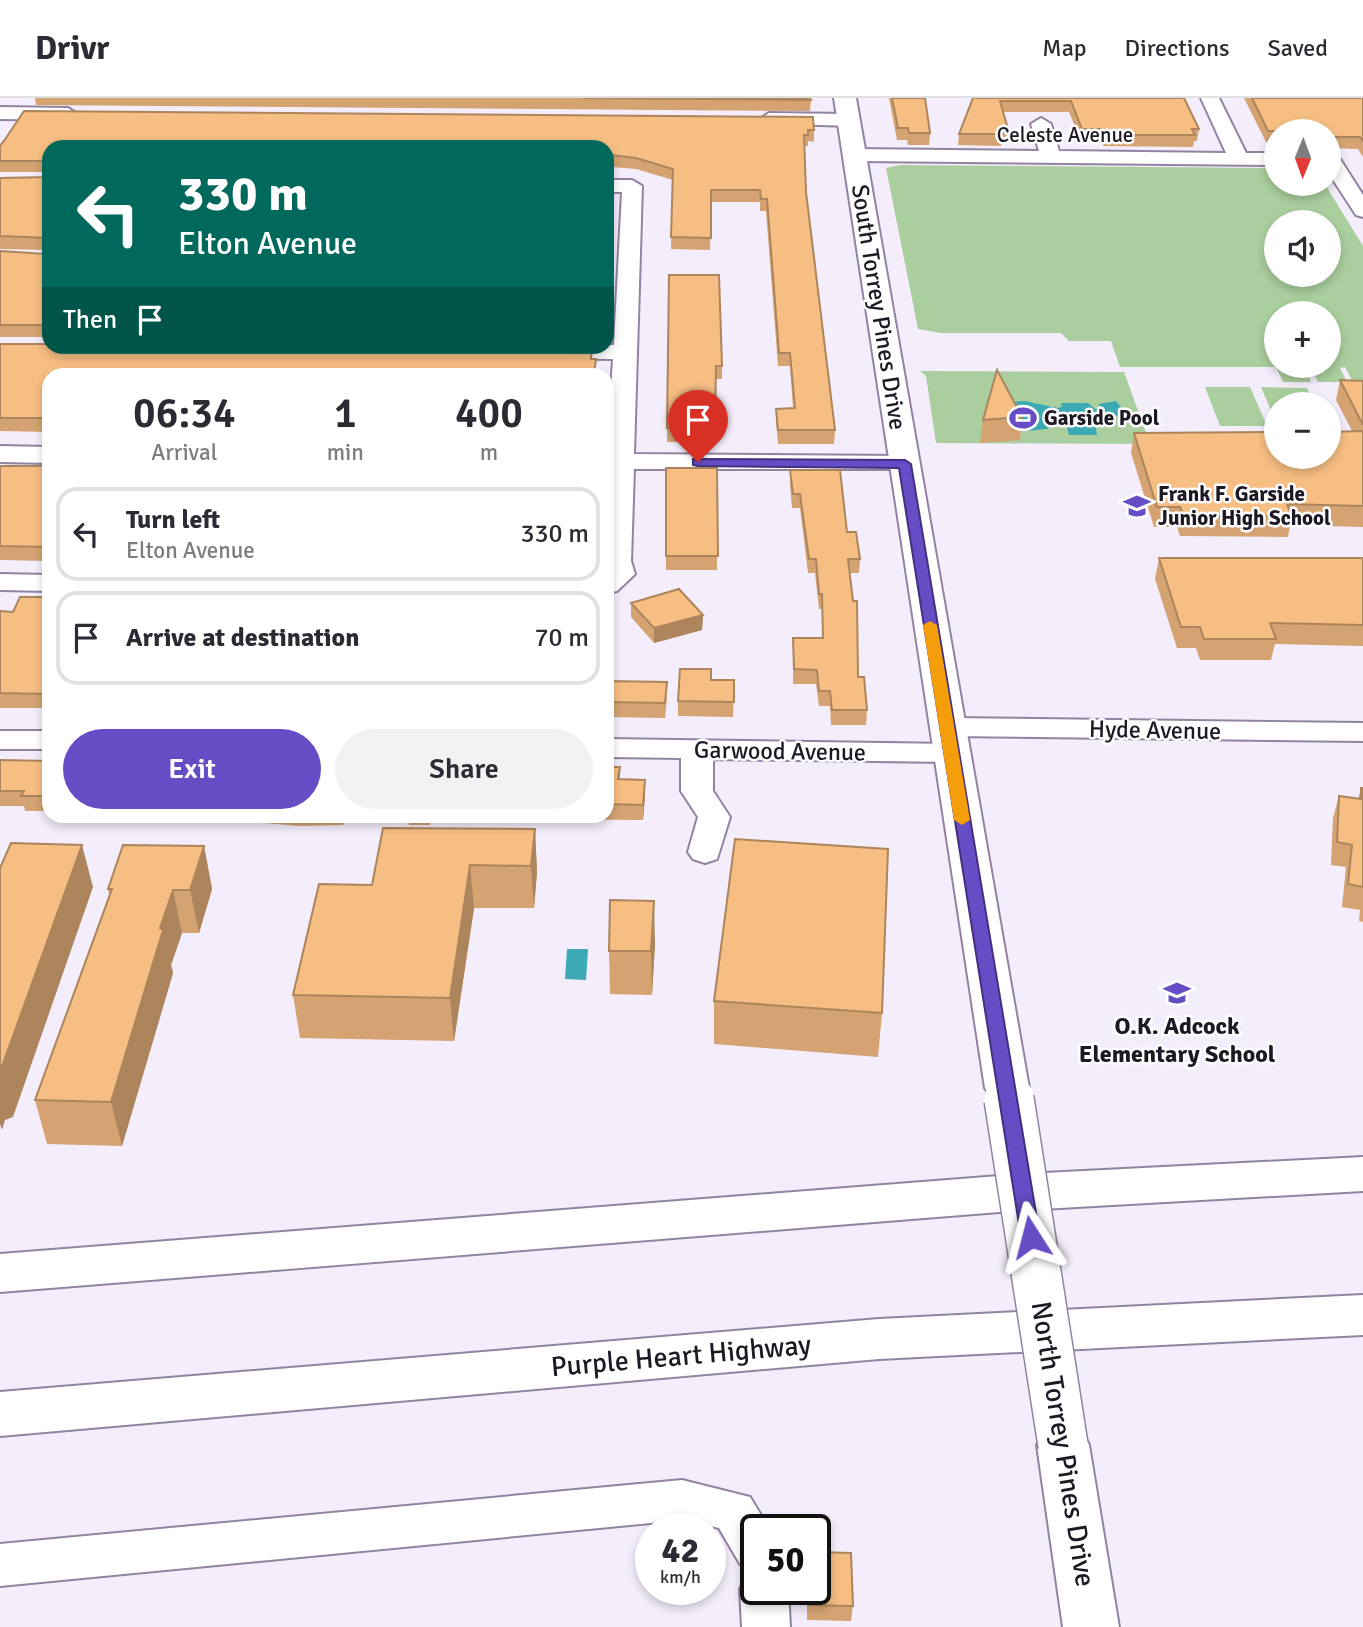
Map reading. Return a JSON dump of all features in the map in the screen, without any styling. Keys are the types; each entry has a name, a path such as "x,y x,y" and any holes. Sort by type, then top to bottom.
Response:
{"main road":[{"name":"South Torrey Pines Drive","path":"847,109 1035,1261"},
{"path":"0,1273 1024,1192 1363,1174"},
{"name":"North Torrey Pines Drive","path":"1035,1261 1091,1627"},
{"path":"0,1265 139,1262"},
{"name":"Purple Heart Highway","path":"0,1415 879,1339 1363,1315"}],"street":[{"path":"8,98 0,111 90,114"},
{"path":"1210,98 1239,159"},
{"path":"752,119 847,109"},
{"path":"1041,124 1051,157"},
{"name":"Celeste Avenue","path":"855,155 1264,159"},
{"path":"1341,160 1353,160"},
{"path":"1341,177 1363,211"},
{"path":"614,186 632,186 618,264 626,352 615,461 617,561 621,574 614,580"},
{"path":"614,352 626,352"},
{"path":"0,454 42,455"},
{"path":"615,461 905,464"},
{"path":"0,582 42,583"},
{"name":"Hyde Avenue","path":"950,740 1363,732"},
{"path":"0,740 42,740"},
{"name":"Garwood Avenue","path":"614,748 697,750 950,740"},
{"path":"697,750 697,791 714,817 705,852"},
{"path":"0,1565 682,1500 734,1511 740,1521"},
{"path":"765,1605 766,1627"}],"green space":[{"path":"900,165 1264,168 1264,196 1332,196 1341,210 1264,210 1264,287 1341,287 1341,210 1363,246 1363,382 1353,382 1345,367 1341,368 1341,301 1264,301 1264,367 1120,367 1111,341 1069,341 1061,333 941,333 918,329 886,168"},
{"path":"1341,370 1347,382 1318,382 1316,378 1341,378"},
{"path":"920,371 1124,372 1150,444 936,443 926,376"},
{"path":"1281,378 1309,378 1311,382 1283,382"},
{"path":"1205,387 1250,387 1264,419 1264,426 1220,426"},
{"path":"1261,387 1307,388 1309,392 1264,392"}],"water":[{"name":"Garside Pool","path":"1025,401 1058,408 1062,407 1061,403 1088,403 1095,409 1102,407 1098,404 1116,401 1128,416 1094,415 1097,435 1069,435 1064,415 1059,414 1047,429 1016,432 1009,402"},
{"path":"567,949 588,949 586,980 565,979"}],"building":[{"path":"583,98 810,98 811,100"},
{"path":"892,98 925,98 930,133 909,133 908,128 898,128"},
{"path":"973,98 1184,98 1199,129 1192,129 1195,135 1105,135 1102,129 1082,129 1071,101 1000,101 1008,129 1001,129 1003,134 959,134"},
{"path":"1252,98 1363,98 1363,141 1360,137 1341,137 1341,119 1264,119 1264,123"},
{"path":"24,111 813,117 814,130 808,130 808,135 804,135 806,192 835,430 778,430 776,409 795,408 790,353 779,353 767,199 761,199 760,190 711,190 711,238 671,237 673,169 636,158 614,155 614,140 42,140 42,161 0,161 0,146"},
{"path":"42,177 42,238 0,236 0,178"},
{"path":"0,251 42,254 42,325 0,325"},
{"path":"669,275 719,275 722,366 716,366 715,428 667,428"},
{"path":"0,344 42,344 42,354 592,354 591,359 596,359 595,368 42,368 42,418 0,418"},
{"path":"997,370 1022,417 983,420"},
{"path":"1340,380 1363,381 1363,425"},
{"path":"1363,431 1363,506 1287,504 1292,516 1184,516 1180,507 1157,507 1134,433 1264,432 1264,469 1341,469 1341,432"},
{"path":"0,466 42,466 42,547 0,546"},
{"path":"666,468 717,468 718,556 666,556"},
{"path":"790,470 840,470 847,532 856,532 860,559 848,559 853,601 857,601 858,677 864,677 867,710 832,710 830,691 819,691 817,670 794,669 793,638 823,638 822,594 819,594 816,559 809,559 800,494 793,494"},
{"path":"1159,558 1363,558 1363,625 1270,623 1276,639 1204,639 1200,627 1181,627"},
{"path":"679,589 703,615 654,628 631,603"},
{"path":"20,597 42,597 42,694 0,693 0,611 13,612"},
{"path":"680,669 711,669 711,680 734,680 734,702 678,701"},
{"path":"614,681 667,682 665,703 614,702"},
{"path":"0,760 42,761 42,796 21,796 24,791 0,791"},
{"path":"614,767 620,767 618,779 645,780 643,805 614,804"},
{"path":"1361,788 1363,887 1348,884 1352,845 1337,842 1339,796 1361,799"},
{"path":"383,828 535,829 531,866 470,865 450,998 293,995 319,884 372,885"},
{"path":"735,839 888,849 882,1013 714,1001"},
{"path":"11,843 82,845 0,1072 0,868"},
{"path":"123,845 204,846 190,890 173,890 111,1102 35,1100 112,889 108,889"},
{"path":"610,900 654,901 651,951 609,951"},
{"path":"831,1552 851,1553 853,1606 808,1605 831,1605"}],"slow traffic":[{"path":"930,625 962,820"}],"place":[{"name":"Garside Pool","path":"1023,418"},
{"name":"Frank F. Garside Junior High School","path":"1137,506"},
{"name":"O.K. Adcock Elementary School","path":"1177,993"}],"route":[{"path":"698,462 905,464 1031,1237"}]}
